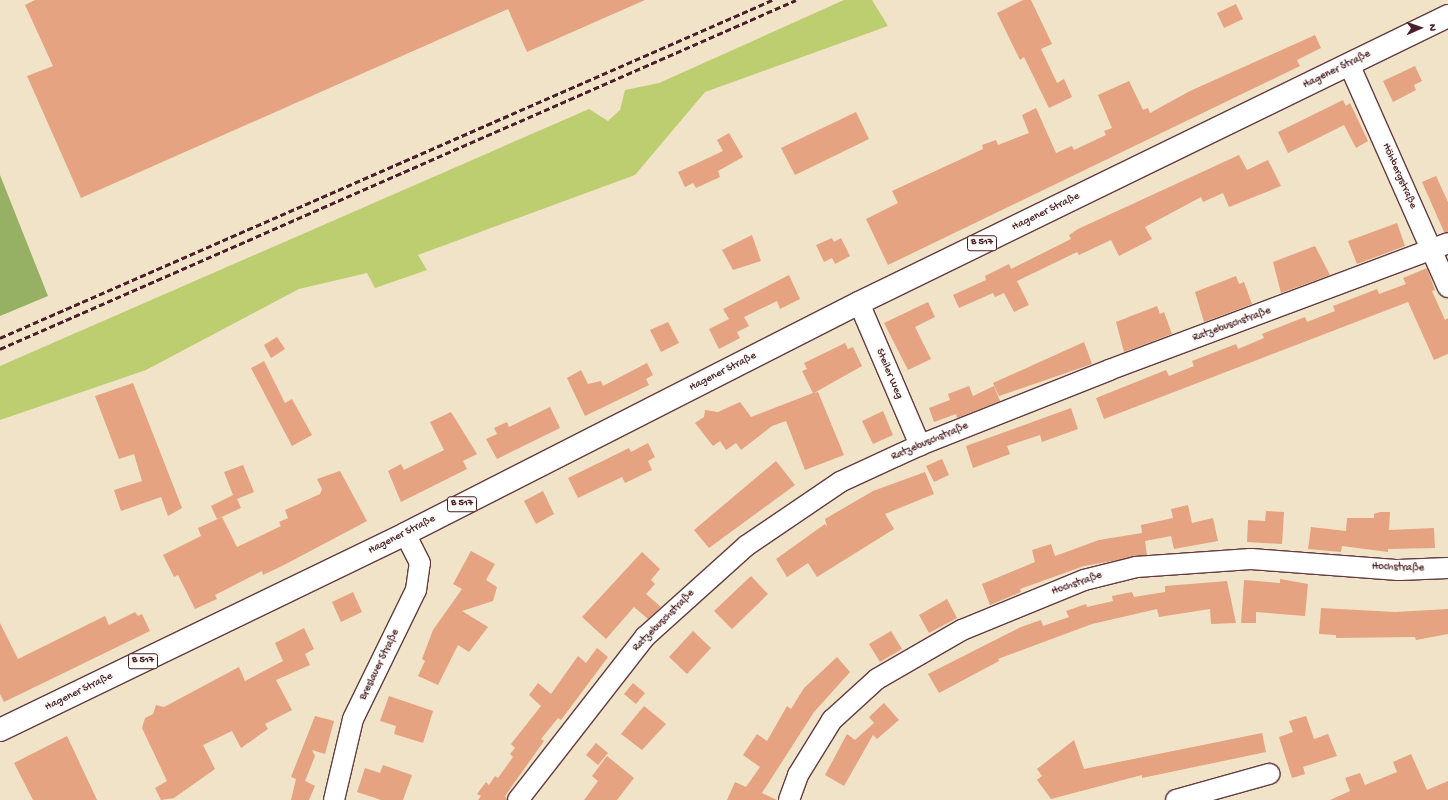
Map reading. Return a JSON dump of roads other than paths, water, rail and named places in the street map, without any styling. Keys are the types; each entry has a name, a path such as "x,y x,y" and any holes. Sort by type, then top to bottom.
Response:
{"main road":[{"name":"Hagener Straße","path":"0,730 405,534 858,303 1448,16"}],"street":[{"name":"Höhbergstraße","path":"1349,64 1440,247 1448,287"},
{"name":"Ratzebuschstraße","path":"518,800 645,637 702,582 746,546 840,482 920,445 1440,247"},
{"name":"Steiler Weg","path":"858,303 920,445"},
{"name":"Breslauer Straße","path":"334,800 354,719 416,590 420,563 405,534"},
{"name":"Hochstraße","path":"789,800 798,775 832,720 877,680 962,630 1084,580 1136,567 1251,559 1399,570 1448,568"},
{"path":"1176,800 1269,774"}],"railway":[{"path":"0,338 772,0"},
{"path":"0,349 796,0"}]}
